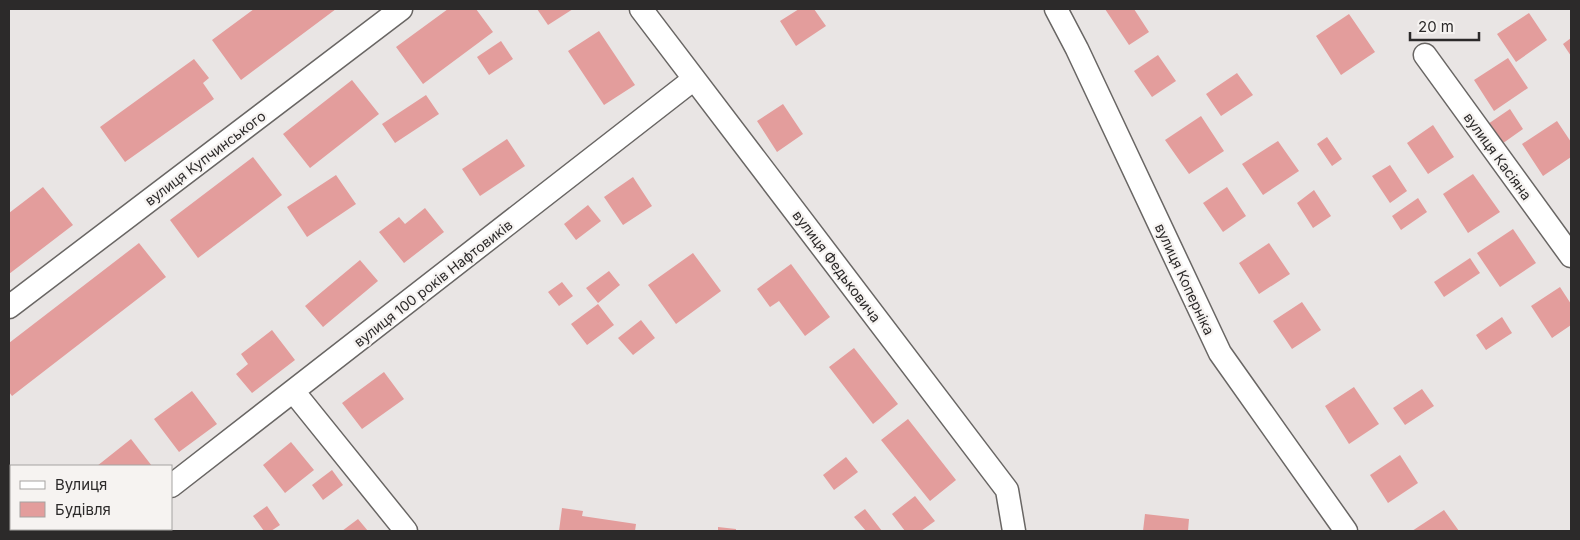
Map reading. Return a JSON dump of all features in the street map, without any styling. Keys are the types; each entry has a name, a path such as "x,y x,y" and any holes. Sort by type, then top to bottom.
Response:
{"street":[{"name":"вулиця Купчинського","path":"9,307 401,9"},
{"name":"вулиця Федьковича","path":"641,9 1007,490 1014,531"},
{"name":"вулиця Коперніка","path":"1056,9 1077,49 1220,354 1346,531"},
{"name":"вулиця Касіяна","path":"1425,55 1571,256"},
{"name":"вулиця 100 років Нафтовиків","path":"172,485 694,79"},
{"path":"293,391 406,531"}],"building":[{"path":"254,9 336,9 241,80 212,40"},
{"path":"448,9 476,9 493,32 423,84 396,47"},
{"path":"537,9 573,9 548,25"},
{"path":"799,9 814,9 826,26 796,46 780,21"},
{"path":"1105,9 1134,9 1149,32 1129,45"},
{"path":"1529,13 1547,40 1516,62 1497,34"},
{"path":"1349,14 1375,52 1341,75 1316,36"},
{"path":"599,31 635,85 604,105 568,51"},
{"path":"1571,38 1571,56 1563,44"},
{"path":"501,41 513,59 489,75 477,57"},
{"path":"1158,55 1176,81 1152,97 1134,71"},
{"path":"1508,58 1528,88 1494,111 1474,80"},
{"path":"194,59 209,78 203,83 214,99 125,162 100,127"},
{"path":"1237,73 1253,95 1221,116 1206,94"},
{"path":"352,80 379,114 310,168 283,134"},
{"path":"426,95 439,114 395,143 382,124"},
{"path":"783,104 803,134 777,152 757,121"},
{"path":"1510,109 1523,129 1499,146 1485,126"},
{"path":"1201,116 1224,151 1189,174 1165,140"},
{"path":"1557,121 1571,142 1571,157 1543,176 1522,144"},
{"path":"1433,125 1454,157 1428,174 1407,143"},
{"path":"1327,137 1342,159 1332,166 1317,144"},
{"path":"507,139 525,166 480,196 462,169"},
{"path":"1278,141 1299,171 1263,195 1242,164"},
{"path":"253,157 282,195 198,258 170,220"},
{"path":"1390,165 1407,191 1390,203 1372,176"},
{"path":"1473,174 1500,212 1468,233 1443,194"},
{"path":"336,175 356,204 307,237 287,207"},
{"path":"633,177 652,206 623,225 604,197"},
{"path":"43,187 73,225 9,274 9,213"},
{"path":"1227,187 1246,216 1223,232 1203,203"},
{"path":"1314,190 1331,216 1313,228 1297,203"},
{"path":"1418,198 1427,212 1401,230 1392,216"},
{"path":"588,205 601,221 576,240 564,224"},
{"path":"425,208 444,232 404,263 379,232 399,217 405,224"},
{"path":"1513,229 1536,263 1500,287 1477,253"},
{"path":"139,243 166,277 12,396 9,392 9,343"},
{"path":"1269,243 1290,274 1259,294 1239,263"},
{"path":"693,253 721,291 676,324 648,285"},
{"path":"1470,258 1480,273 1444,297 1434,282"},
{"path":"360,260 378,281 323,327 305,306"},
{"path":"791,264 830,317 805,336 779,301 770,307 757,289"},
{"path":"609,271 620,285 598,303 586,288"},
{"path":"562,282 573,296 559,306 548,292"},
{"path":"1560,287 1571,304 1571,325 1552,338 1531,306"},
{"path":"1302,302 1321,330 1292,349 1273,321"},
{"path":"598,304 614,325 587,345 571,324"},
{"path":"1502,317 1512,333 1486,350 1476,335"},
{"path":"641,320 655,338 633,355 618,338"},
{"path":"272,330 295,360 252,393 236,374 248,364 241,354"},
{"path":"854,348 898,404 873,424 829,367"},
{"path":"384,372 404,399 362,429 342,403"},
{"path":"1354,387 1379,424 1349,444 1325,406"},
{"path":"1422,389 1434,406 1405,425 1393,408"},
{"path":"192,391 217,424 179,452 154,419"},
{"path":"908,419 956,480 930,501 881,440"},
{"path":"131,439 151,465 98,465"},
{"path":"291,442 314,470 285,493 263,465"},
{"path":"1400,455 1418,483 1388,503 1370,475"},
{"path":"846,457 858,472 834,490 823,475"},
{"path":"332,470 343,485 323,500 312,485"},
{"path":"915,496 935,521 921,531 905,531 892,514"},
{"path":"267,506 280,525 271,531 264,531 253,516"},
{"path":"562,508 583,511 582,516 636,524 635,531 559,531"},
{"path":"865,509 882,531 866,531 854,517"},
{"path":"1444,510 1459,531 1412,531"},
{"path":"1145,514 1189,519 1188,531 1143,531"},
{"path":"358,519 368,531 342,531"},
{"path":"718,527 736,529 736,531 718,531"},
{"path":"28,530 66,530 64,531"}]}
